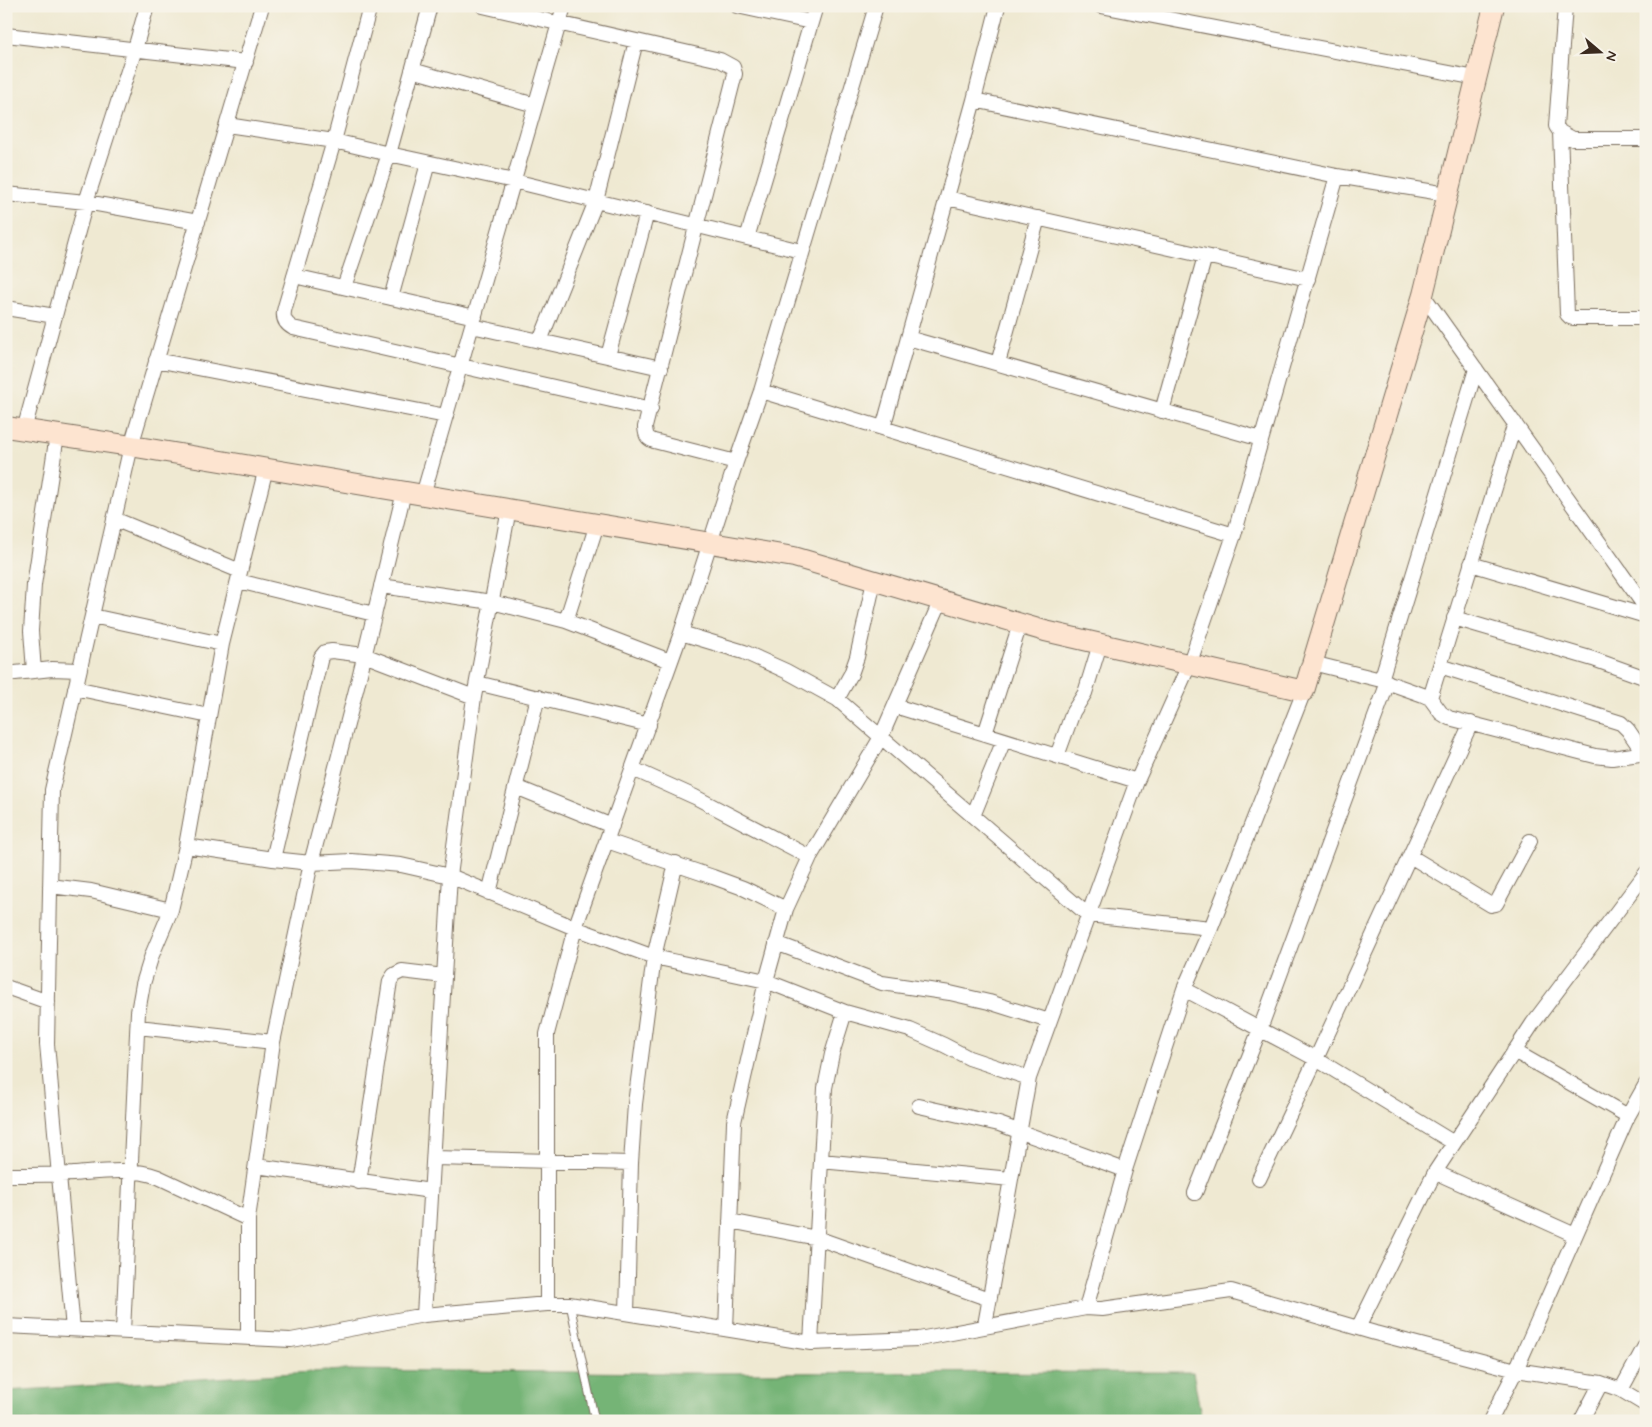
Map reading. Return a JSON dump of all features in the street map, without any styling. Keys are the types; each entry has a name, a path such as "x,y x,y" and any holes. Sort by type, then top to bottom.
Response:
{"street":[{"path":"147,6 86,202 56,316 11,431 57,435 131,446 794,557 1045,631 1304,690"},
{"path":"73,1329 47,1044 52,790 131,446 262,6"},
{"path":"370,6 334,141 283,316 286,324 294,328 460,367 651,409"},
{"path":"344,287 389,154 430,6"},
{"path":"483,6 720,60 733,67 735,74 645,427 648,439 736,462"},
{"path":"424,495 564,6"},
{"path":"737,6 811,22"},
{"path":"747,238 816,6"},
{"path":"546,1304 547,1034 575,928 649,724 761,391 876,6"},
{"path":"883,428 974,100 998,6"},
{"path":"1101,6 1476,78"},
{"path":"1086,1308 1124,1170 1184,989 1211,928 1304,690 1423,295 1494,6"},
{"path":"1565,6 1556,126 1560,132 1573,139 1646,139"},
{"path":"6,35 246,62"},
{"path":"540,341 596,201 636,40"},
{"path":"412,70 535,105"},
{"path":"974,100 1337,176 1447,194"},
{"path":"227,125 334,141 514,181 802,251"},
{"path":"1560,132 1567,314 1573,318 1646,318"},
{"path":"391,298 428,163"},
{"path":"985,1325 1029,1078 1137,781 1189,664 1234,535 1337,176"},
{"path":"6,194 86,202 198,222"},
{"path":"947,198 1308,279"},
{"path":"608,356 647,213"},
{"path":"998,364 1038,218"},
{"path":"1162,410 1205,256"},
{"path":"294,276 391,298 540,341 661,368"},
{"path":"1423,295 1646,608"},
{"path":"6,308 56,316"},
{"path":"908,338 1261,439"},
{"path":"156,360 446,416"},
{"path":"1195,1193 1260,1030 1384,681 1476,369"},
{"path":"761,391 1234,535"},
{"path":"1430,698 1515,423"},
{"path":"34,671 31,631 34,586 57,435"},
{"path":"123,1332 138,1012 143,984 152,955 171,910 186,846 222,644 266,468"},
{"path":"248,1338 248,1220 273,1042 311,863 404,492"},
{"path":"424,1314 450,876 474,697 509,509"},
{"path":"114,519 239,576 374,614"},
{"path":"566,621 597,524"},
{"path":"1471,564 1646,616"},
{"path":"837,700 851,674 857,657 874,580"},
{"path":"381,586 492,602 566,621 670,661"},
{"path":"726,1329 734,1122 766,981 786,909 810,857 881,737 941,600"},
{"path":"92,616 222,644"},
{"path":"1454,618 1593,659 1646,678"},
{"path":"985,734 1020,624"},
{"path":"680,633 744,652 786,671 837,700 1088,915 1211,928"},
{"path":"1057,756 1073,712 1085,694 1100,644"},
{"path":"273,859 321,657 325,652 332,650 364,655 474,697"},
{"path":"1312,663 1384,681 1430,698 1441,713 1449,718 1471,724 1595,756 1612,758 1645,752 1621,723 1440,666"},
{"path":"6,674 52,669 80,670"},
{"path":"477,683 649,724"},
{"path":"75,688 209,716"},
{"path":"489,893 538,697"},
{"path":"895,706 1137,781"},
{"path":"1259,1179 1471,724"},
{"path":"973,816 1004,740"},
{"path":"633,769 695,797 810,857"},
{"path":"516,787 612,826"},
{"path":"607,840 743,888 786,909"},
{"path":"1410,856 1491,905 1496,904 1530,841"},
{"path":"186,846 311,863 352,861 401,865 450,876 575,928 654,957 766,981 845,1012 910,1030 944,1044 968,1058 1029,1078"},
{"path":"627,1313 631,1163 635,1104 654,957 676,863"},
{"path":"1358,1328 1435,1172 1454,1142 1514,1051 1645,875"},
{"path":"50,886 91,890 171,910"},
{"path":"776,943 882,983 950,993 989,1002 1049,1020"},
{"path":"359,1182 390,981 394,975 402,971 444,976"},
{"path":"6,987 48,1002"},
{"path":"1184,989 1316,1059 1454,1142"},
{"path":"811,1343 826,1088 832,1054 845,1012"},
{"path":"138,1027 273,1042"},
{"path":"1514,1051 1628,1116"},
{"path":"1490,1421 1516,1370 1628,1116 1646,1084"},
{"path":"919,1106 982,1120 1124,1170"},
{"path":"434,1158 631,1163"},
{"path":"821,1161 1011,1179"},
{"path":"256,1166 431,1191"},
{"path":"6,1175 146,1172 248,1220"},
{"path":"1435,1172 1575,1235"},
{"path":"730,1222 817,1238 989,1299"},
{"path":"6,1326 291,1340 424,1314 546,1304 570,1304 811,1343 919,1338 1086,1308 1102,1309 1231,1291 1358,1328 1516,1370 1601,1383 1621,1390 1646,1405"},
{"path":"1621,1390 1646,1344"},
{"path":"1581,1421 1601,1383"}],"lane":[{"path":"570,1304 595,1421"}],"green space":[{"path":"343,1370 679,1373 1193,1372 1202,1421 6,1421 6,1391"}]}
